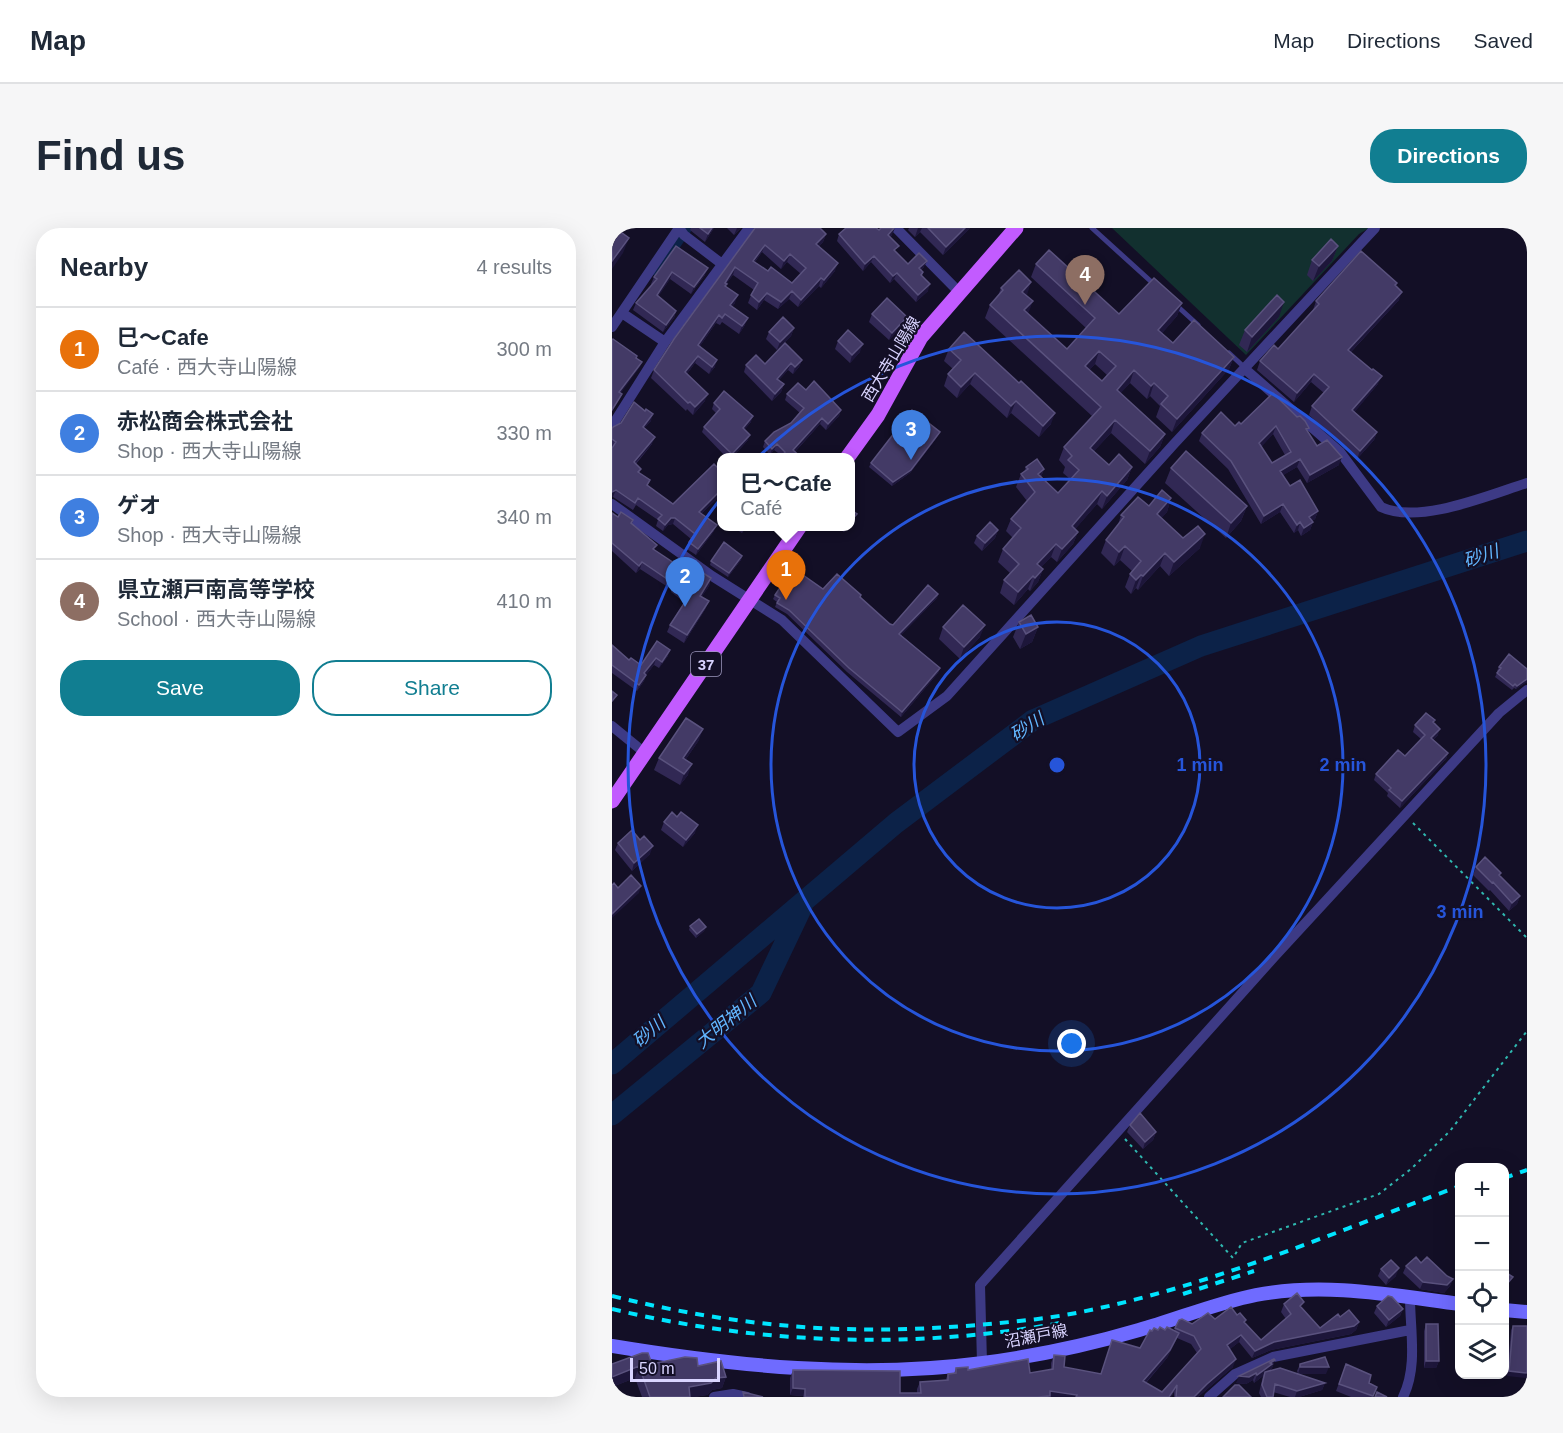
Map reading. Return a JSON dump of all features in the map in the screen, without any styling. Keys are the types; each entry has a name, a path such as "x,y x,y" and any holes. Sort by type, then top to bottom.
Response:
{"main road":[{"name":"西大寺山陽線","path":"851,453 878,415 921,337 1016,228"},
{"name":"37","path":"612,801 797,531"},
{"name":"沼瀬戸線","path":"612,1346 731,1361 888,1370 982,1363 1054,1351 1137,1330 1257,1295 1349,1289 1455,1303"},
{"path":"1509,1310 1527,1312"}],"street":[{"path":"612,327 679,228 684,235 722,264"},
{"path":"612,426 665,342 748,228"},
{"path":"896,228 959,292"},
{"path":"612,504 712,576 782,621 898,732 946,696 1174,444 1375,228"},
{"path":"622,313 665,342"},
{"path":"1245,369 1340,452 1381,507 1389,511 1441,510 1527,483"},
{"path":"982,1363 980,1285 1117,1130 1405,815 1499,713 1527,690"},
{"path":"612,726 645,753"},
{"path":"1403,1397 1412,1366 1410,1297"},
{"path":"1209,1397 1235,1374 1273,1357 1410,1330"},
{"path":"714,1397 733,1394 747,1397"}],"lane":[{"path":"1092,228 1161,292"},
{"path":"1170,299 1203,330"},
{"path":"1220,345 1245,369"}],"path":[{"path":"1405,815 1527,938"},
{"path":"1117,1130 1233,1258 1242,1243 1379,1194 1411,1169 1450,1131 1527,1031"}],"green space":[{"path":"1112,228 1369,228 1359,234 1246,355"}],"building":[{"path":"612,228 629,238 612,261"},
{"path":"700,228 712,228 708,234"},
{"path":"755,228 820,228 826,234 816,244 838,263 824,280 821,278 801,300 792,291 781,302 767,293 759,302 751,295 758,283 735,267 725,286 738,295 730,305 748,318 742,326 725,314 722,318 719,315 698,345 717,360 712,367 698,356 685,372 708,394 695,407 654,370","holes":["765,245 784,261 790,254 806,268 792,283 771,267 768,271 753,261"]},
{"path":"846,228 876,228 879,230 894,228 888,235 899,246 894,250 908,264 919,253 927,261 919,268 923,272 921,275 930,284 918,295 897,273 893,276 874,256 865,264 839,234"},
{"path":"928,228 965,228 946,247"},
{"path":"1331,239 1338,246 1319,266 1312,260"},
{"path":"676,246 708,268 694,287 672,272 657,295 676,311 666,325 636,303 657,279 654,277"},
{"path":"1049,250 1119,314 1154,278 1182,303 1158,330 1173,343 1194,320 1234,357 1177,419 1161,404 1168,396 1154,383 1151,386 1134,370 1117,390 1165,434 1150,451 1115,420 1090,448 1109,465 1119,454 1132,467 1107,496 1102,491 1072,526 1078,532 1062,549 1056,544 1037,564 1043,569 1018,592 1004,580 1019,564 1003,549 1021,528 1011,519 1035,492 1021,474 1037,459 1044,469 1038,474 1058,493 1079,470 1068,460 1072,456 1064,447 1101,407 990,305 1003,290 1001,288 1019,270 1031,282 1022,292 1033,301 1024,310 1067,349 1095,318 1036,264","holes":["1099,351 1116,366 1102,381 1085,366"]},
{"path":"1361,251 1397,283 1395,285 1402,292 1348,350 1382,376 1352,410 1377,432 1360,451 1312,406 1329,387 1314,374 1297,393 1260,361 1274,345 1278,349 1319,304 1316,301"},
{"path":"1277,295 1284,302 1252,337 1245,330"},
{"path":"887,298 907,317 892,333 872,314"},
{"path":"783,317 794,328 780,342 769,332"},
{"path":"848,330 863,344 852,355 838,341"},
{"path":"964,332 1055,413 1043,426 1016,401 1011,406 975,373 961,387 948,374 961,360 949,349"},
{"path":"612,340 642,362 619,392 622,394 612,410"},
{"path":"785,343 802,360 795,367 791,363 777,379 784,384 775,394 746,365 756,355 765,364"},
{"path":"814,381 841,410 828,424 822,418 793,450 796,453 784,453 777,444 772,449 765,441 774,432 791,423 804,408 787,394 798,383 806,390"},
{"path":"724,391 753,416 743,428 750,435 733,453 704,427 720,409 714,403"},
{"path":"1273,393 1297,417 1300,416 1305,421 1309,428 1306,429 1317,446 1327,440 1342,457 1310,475 1300,459 1280,471 1290,486 1300,480 1318,511 1309,517 1313,522 1304,528 1300,522 1297,525 1283,504 1264,516 1231,461 1202,433 1221,412 1235,426 1239,422 1241,424","holes":["1276,426 1291,452 1272,463 1259,443"]},
{"path":"634,402 653,414 643,427 655,437 634,462 641,469 638,472 650,480 647,485 673,504 714,464 717,467 717,494 699,512 717,525 698,549 689,542 695,534 675,518 671,518 665,525 658,519 662,515 638,498 635,503 616,490 612,492 612,448 616,442 612,439 612,429 621,423"},
{"path":"912,410 940,432 911,470 893,482 871,463"},
{"path":"1186,451 1247,506 1231,523 1171,468"},
{"path":"1162,490 1171,498 1157,514 1183,538 1198,526 1205,534 1174,562 1165,553 1143,576 1141,575 1136,580 1130,574 1141,561 1125,546 1119,552 1106,540 1124,517 1121,515 1138,497 1149,506"},
{"path":"621,512 633,520 631,523 657,545 653,549 683,569 673,583 642,562 639,566 612,543 612,513 618,517"},
{"path":"990,522 998,530 985,543 977,536"},
{"path":"724,542 742,556 729,573 711,561"},
{"path":"793,568 823,589 837,574 893,625 928,585 938,594 899,634 940,668 902,712 849,668 789,610 777,603 780,598 775,595"},
{"path":"703,573 711,578 700,596 709,601 687,635 670,625 689,596 673,585 679,576 694,587"},
{"path":"963,605 985,625 964,647 943,627"},
{"path":"1031,615 1038,627 1026,634 1019,622"},
{"path":"657,641 670,650 662,662 656,658 644,673 646,675 639,685 612,665 612,645 629,660 631,658 641,665"},
{"path":"1509,654 1527,669 1527,679 1517,686 1515,684 1513,686 1497,673"},
{"path":"612,691 617,695 612,701"},
{"path":"1426,713 1435,720 1433,722 1440,729 1431,738 1448,753 1402,801 1376,774 1398,750 1405,756 1425,735 1415,725"},
{"path":"686,718 703,729 683,758 692,764 684,774 659,758"},
{"path":"672,812 677,817 681,812 698,825 686,840 664,822"},
{"path":"632,830 640,840 644,836 653,846 634,863 618,843"},
{"path":"1485,857 1520,896 1512,903 1476,867"},
{"path":"631,875 641,886 612,914 612,885 614,883 618,888"},
{"path":"699,919 706,927 697,934 690,926"},
{"path":"1140,1113 1156,1132 1145,1142 1130,1125"},
{"path":"1416,1257 1421,1263 1427,1257 1453,1279 1447,1285 1423,1282 1406,1266"},
{"path":"1391,1260 1399,1268 1389,1278 1381,1269"},
{"path":"1297,1293 1304,1302 1300,1306 1320,1328 1338,1314 1340,1317 1349,1310 1359,1322 1354,1326 1274,1342 1255,1351 1241,1335 1227,1345 1236,1359 1194,1397 1176,1397 1177,1385 1169,1397 1076,1397 1077,1395 1050,1391 1050,1396 1038,1397 805,1397 805,1389 793,1388 793,1370 900,1371 900,1393 921,1393 920,1382 948,1380 948,1374 956,1373 956,1368 968,1367 968,1370 1028,1359 1030,1373 1053,1369 1054,1355 1065,1356 1064,1367 1101,1374 1112,1340 1140,1348 1150,1330 1154,1328 1158,1330 1160,1327 1165,1330 1167,1327 1179,1333 1170,1350 1143,1381 1162,1392 1201,1349 1194,1336 1175,1328 1179,1320 1182,1319 1192,1324 1208,1313 1215,1319 1231,1307 1237,1315 1240,1313 1246,1320 1244,1322 1261,1340 1291,1314 1284,1304"},
{"path":"1388,1296 1392,1297 1403,1309 1389,1320 1377,1306"},
{"path":"1426,1324 1438,1324 1439,1361 1426,1361"},
{"path":"1513,1326 1527,1326 1527,1373 1509,1371"},
{"path":"648,1353 652,1364 685,1357 697,1358 698,1366 721,1361 726,1377 716,1378 711,1383 689,1387 690,1397 650,1397 639,1366 612,1377 612,1364"},
{"path":"1325,1357 1329,1367 1300,1367 1300,1364"},
{"path":"1274,1359 1270,1363 1272,1364 1257,1375 1256,1373 1249,1377 1239,1376"},
{"path":"1346,1364 1371,1375 1369,1383 1377,1387 1373,1396 1339,1384"},
{"path":"1280,1368 1325,1383 1297,1391 1275,1384 1273,1397 1267,1397 1262,1385 1265,1372"},
{"path":"1235,1385 1239,1385 1251,1397 1223,1397"},
{"path":"743,1392 763,1397 744,1397"},
{"path":"1377,1392 1387,1397 1375,1397"}],"waterway":[{"path":"657,270 686,228"},
{"name":"砂川","path":"612,1064 896,823 1033,720 1201,646 1527,541"},
{"name":"大明神川","path":"612,1115 761,993 802,907"}],"railway":[{"path":"1509,1176 1527,1170"},
{"path":"612,1296 658,1307 748,1322 838,1329 929,1328 1042,1318 1129,1301 1225,1273 1455,1188"},
{"path":"1183,1294 1254,1271"},
{"path":"612,1309 723,1330 835,1339 892,1340 948,1337 1004,1332 1060,1323"}],"place":[{"name":"県立瀬戸南高等学校","path":"1085,305"},
{"name":"ゲオ","path":"911,460"},
{"name":"巳～Cafe","path":"786,600"},
{"name":"赤松商会株式会社","path":"685,607"}]}
